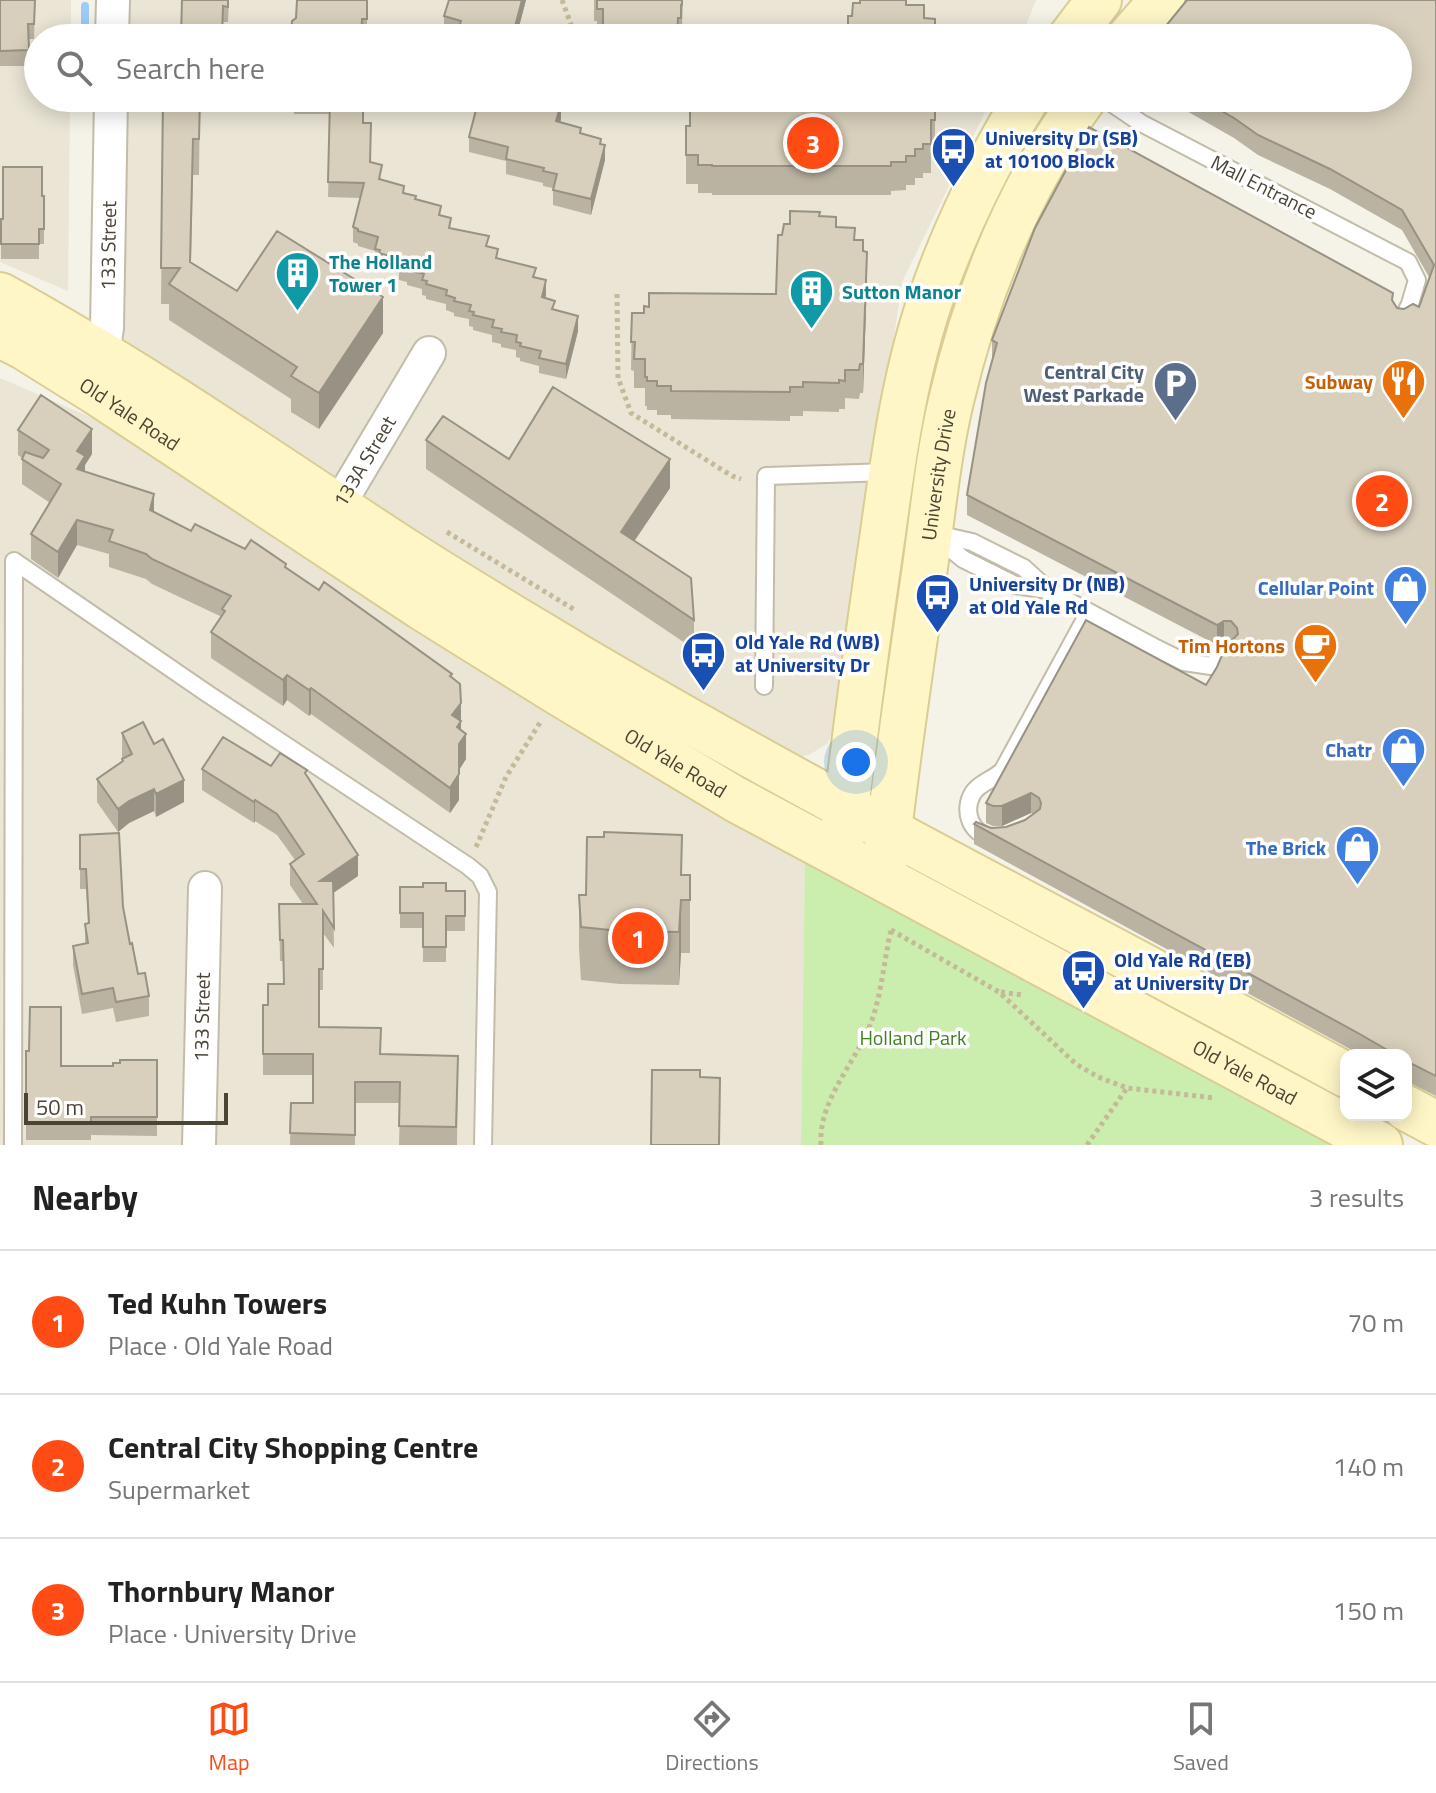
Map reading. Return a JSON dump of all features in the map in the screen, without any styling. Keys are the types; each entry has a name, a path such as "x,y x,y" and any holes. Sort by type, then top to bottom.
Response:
{"main road":[{"path":"1081,24 1099,0"},
{"path":"1141,24 1162,0"},
{"path":"840,856 870,618 897,432 908,379 932,295 964,218 1019,112"},
{"name":"University Drive","path":"883,879 950,404 970,328 1001,248 1026,194 1075,112"},
{"name":"Old Yale Road","path":"0,295 48,322 100,374 264,503 421,607 559,693 735,799 1380,1145"},
{"name":"Old Yale Road","path":"0,335 24,347 100,374 248,446 452,581 580,657 846,808 1340,1072"},
{"path":"908,379 919,437 917,472 930,533"},
{"path":"1412,1111 1436,1124"}],"street":[{"path":"112,24 113,0"},
{"name":"133 Street","path":"100,374 107,328 111,112"},
{"name":"133A Street","path":"264,503 338,506 429,353"},
{"name":"133 Street","path":"199,1145 205,888"}],"lane":[{"name":"Mall Entrance","path":"1125,112 1408,262 1417,280 1403,318"},
{"path":"764,686 766,476 891,472"},
{"path":"930,533 963,559 1015,585 1048,590 1184,662 1211,666 1227,651"},
{"path":"13,1145 14,561 480,876 488,892 483,1145"},
{"path":"1005,837 987,837 976,832 970,822 971,795 982,783 996,778 1003,770 1089,612"}],"path":[{"path":"562,0 571,24"},
{"path":"617,294 618,378 631,413 741,479"},
{"path":"468,866 506,777 559,693"},
{"name":"Old Yale Road","path":"821,1145 825,1114 872,1021 891,930 999,992 1076,1064 1098,1077 1127,1088 1217,1098"},
{"path":"1087,1145 1127,1088"}],"shaded area":[{"path":"0,0 71,0 71,24 24,24 24,112 70,112 68,291 0,262"},
{"path":"126,0 1036,0 1027,24 125,24"},
{"path":"124,112 985,112 902,282 838,723 827,744 809,755 799,757 387,529 124,347 121,336"},
{"path":"0,378 127,433 805,859 801,1145 0,1145"}],"green space":[{"name":"Holland Park","path":"805,859 1340,1145 801,1145"}],"building":[{"path":"0,0 35,0 34,24 24,24 24,50 0,51"},
{"path":"182,0 228,0 228,7 223,6 222,24 181,24"},
{"path":"297,0 367,0 367,19 362,19 362,24 292,24 296,18"},
{"path":"449,0 522,0 516,24 460,24 461,21 444,16"},
{"path":"597,0 682,0 678,24 603,24 603,9 597,9"},
{"path":"860,0 906,0 906,5 924,5 924,18 935,19 935,24 848,24 853,3 860,3"},
{"path":"1187,0 1436,0 1436,1076 1412,1064 1412,1049 1386,1049 974,824 1006,827 1025,820 1040,809 1039,798 1031,793 1002,806 986,803 1086,620 1206,685 1225,648 1238,634 1231,621 1217,625 967,495 986,383 997,343 992,340 1035,228 1089,127 1393,293 1392,300 1397,308 1404,309 1413,304 1419,307 1434,265 1402,210 1330,169 1258,135 1224,112 1412,112 1412,24 1167,24"},
{"path":"163,112 200,112 199,139 193,139 190,262 237,291 277,231 383,297 319,393 291,376 297,367 169,284 180,268 161,268"},
{"path":"330,112 363,112 363,123 371,123 370,162 382,165 379,179 404,186 403,193 416,196 415,199 441,206 439,215 451,218 449,228 489,236 486,246 498,249 496,258 536,268 533,277 546,280 542,297 555,301 552,309 578,316 566,364 539,358 541,351 520,346 521,343 516,342 517,335 492,327 494,320 473,315 474,312 469,311 471,305 454,301 455,298 446,295 447,290 426,284 427,281 422,280 424,274 407,270 408,267 399,264 400,259 379,253 380,250 375,249 378,237 353,227 364,183 328,182"},
{"path":"475,112 559,112 556,121 581,128 580,133 601,139 600,144 605,145 591,199 553,190 557,174 506,159 508,147 469,137"},
{"path":"690,112 935,112 935,120 931,120 931,144 923,144 923,149 915,149 915,156 906,156 906,162 891,162 891,166 698,165 698,155 686,155 686,126 690,126"},
{"path":"3,167 42,167 44,229 39,229 39,244 1,244"},
{"name":"Sutton Manor","path":"790,211 820,212 819,216 836,217 836,227 855,228 854,240 863,240 863,251 867,252 863,364 860,364 859,370 845,370 845,381 839,380 839,383 803,382 803,387 790,387 790,392 671,391 671,386 657,386 657,381 647,381 645,359 634,359 632,313 644,313 644,306 649,307 649,293 776,294 778,235 782,235 784,224 790,224"},
{"path":"553,387 670,459 621,532 691,578 694,620 426,440 443,416 509,459"},
{"path":"41,395 92,429 77,451 85,456 77,469 154,494 150,510 191,531 195,524 245,549 251,540 319,590 324,582 452,674 450,676 460,684 461,703 452,715 461,721 457,727 466,734 459,744 459,774 450,788 311,688 309,690 287,675 283,680 211,632 231,596 146,554 109,541 113,530 77,520 58,552 31,534 61,484 22,459 25,452 43,458 49,450 18,430"},
{"path":"143,722 154,744 163,739 184,780 156,794 154,789 118,809 97,779 132,754 122,733"},
{"path":"223,737 271,766 280,753 307,770 305,773 358,855 320,881 333,881 334,928 323,911 319,1027 381,1028 380,1054 458,1056 456,1127 399,1126 400,1082 355,1082 355,1135 290,1133 291,1103 313,1103 313,1054 263,1054 263,1005 268,1005 268,984 284,984 279,904 317,904 290,864 304,854 277,814 202,769"},
{"path":"604,832 682,835 681,875 690,875 690,900 681,900 679,932 581,927 579,895 586,895 587,837 604,837"},
{"path":"119,833 123,907 138,974 145,973 149,996 116,1002 113,988 82,994 73,946 88,943 85,924 89,923 86,869 80,869 80,835"},
{"path":"423,883 446,883 446,891 465,891 465,916 446,916 446,947 423,947 423,913 400,913 400,887 423,887"},
{"path":"30,1007 61,1007 61,1066 113,1066 120,1060 157,1060 157,1117 91,1117 91,1122 26,1122 26,1051 29,1051"},
{"path":"652,1070 700,1070 700,1077 720,1078 719,1145 651,1145"}],"waterway":[{"path":"85,6 85,24"}],"place":[{"name":"Thornbury Manor","path":"813,143"},
{"name":"University Dr (SB) at 10100 Block","path":"954,188"},
{"name":"The Holland Tower 1","path":"298,313"},
{"name":"Sutton Manor","path":"811,331"},
{"name":"Subway","path":"1404,421"},
{"name":"Central City West Parkade","path":"1175,422"},
{"name":"Central City Shopping Centre","path":"1382,501"},
{"name":"Cellular Point","path":"1405,627"},
{"name":"University Dr (NB) at Old Yale Rd","path":"938,634"},
{"name":"Tim Hortons","path":"1316,685"},
{"name":"Old Yale Rd (WB) at University Dr","path":"704,693"},
{"name":"Chatr","path":"1403,789"},
{"name":"The Brick","path":"1357,887"},
{"name":"Ted Kuhn Towers","path":"638,938"},
{"name":"Old Yale Rd (EB) at University Dr","path":"1083,1010"}]}
